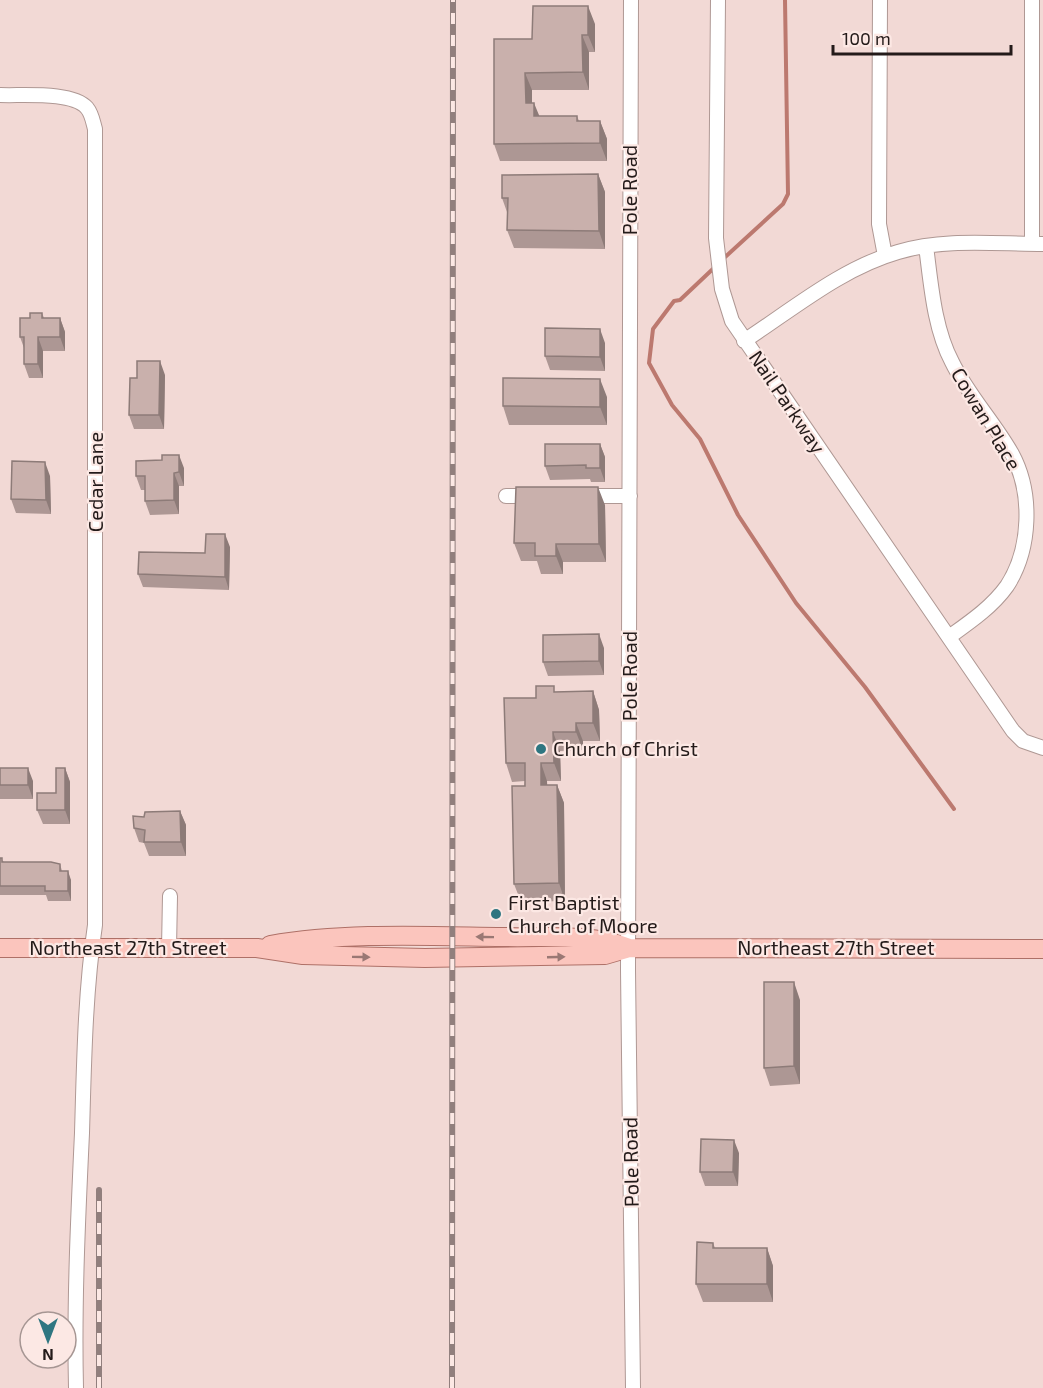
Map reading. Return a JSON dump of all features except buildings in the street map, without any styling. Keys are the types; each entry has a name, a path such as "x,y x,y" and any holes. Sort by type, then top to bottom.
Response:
{"main road":[{"name":"Northeast 27th Street","path":"0,948 257,948 301,940 470,937 606,939 629,948 1043,949"}],"street":[{"name":"Pole Road","path":"631,0 629,948 633,1388"},
{"name":"Nail Parkway","path":"718,0 716,238 719,275 732,321 1013,731 1036,746"},
{"path":"880,0 879,224 885,256"},
{"path":"744,341 850,272 885,256 926,246 1037,244 1032,0"},
{"name":"Cedar Lane","path":"0,95 72,99 85,105 91,114 95,129 95,925 75,1306 76,1388"},
{"name":"Cowan Place","path":"926,246 944,346 952,363 1013,456 1023,483 1027,511 1020,557 1006,586 985,610 949,637"},
{"path":"506,496 551,496"},
{"path":"574,496 630,496"},
{"path":"169,948 170,896"}],"waterway":[{"path":"723,259 783,204 788,194 785,0"},
{"path":"716,266 680,300 674,301 653,329 649,363 672,405 700,439 738,515 796,603 865,687 954,809"}],"railway":[{"path":"452,1388 453,0"},
{"path":"99,1190 99,1388"}],"place":[{"name":"Church of Christ","path":"541,749"},
{"name":"First Baptist Church of Moore","path":"496,914"}]}
